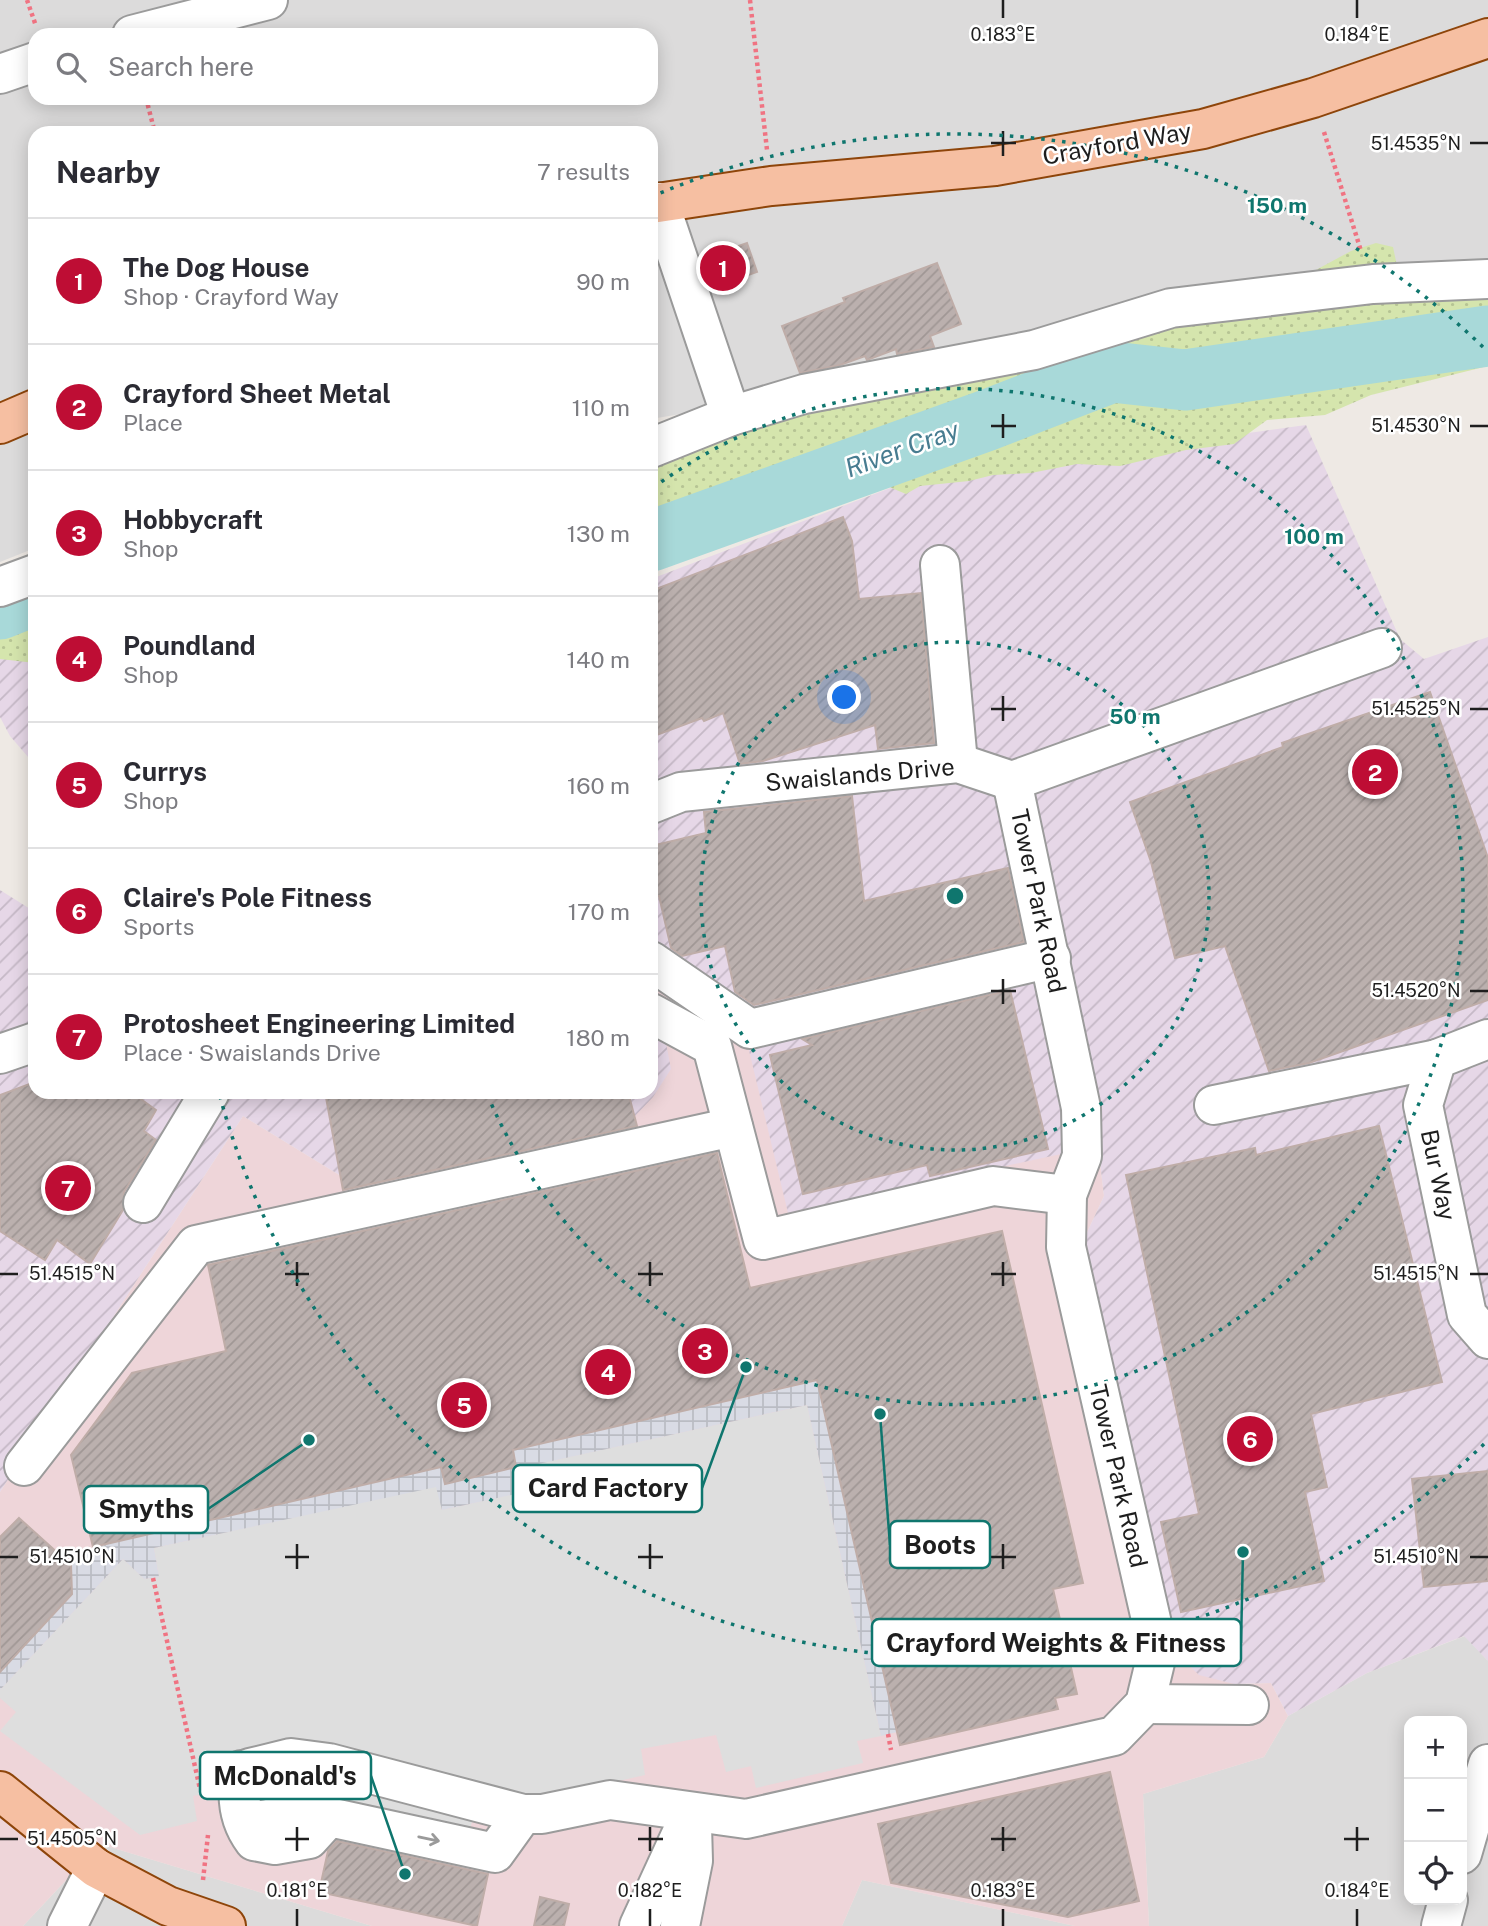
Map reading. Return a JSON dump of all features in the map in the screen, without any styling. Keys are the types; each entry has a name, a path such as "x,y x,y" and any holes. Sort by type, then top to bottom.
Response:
{"main road":[{"name":"Crayford Way","path":"658,203 771,186 995,166 1203,129 1313,98 1488,38"},
{"path":"0,424 28,413"},
{"path":"0,1791 96,1868 168,1906 226,1926"}],"street":[{"path":"159,28 268,0"},
{"path":"0,74 28,51"},
{"path":"658,211 731,416"},
{"path":"658,445 731,416 804,394 1034,350 1171,308 1373,284 1488,279"},
{"path":"940,565 958,763"},
{"path":"0,587 28,577"},
{"path":"1012,781 1382,648"},
{"name":"Swaislands Drive","path":"658,801 681,792 958,763 1012,781"},
{"name":"Tower Park Road","path":"1012,781 1082,1108 1082,1156 1067,1195 1066,1247 1158,1650 1145,1704"},
{"path":"658,966 750,1029 1051,958"},
{"path":"658,1017 712,1046 763,1240 993,1186 1067,1195"},
{"path":"1214,1105 1437,1059 1488,1039"},
{"path":"0,1054 28,1044"},
{"name":"Bur Way","path":"1437,1059 1423,1105 1467,1315 1488,1339"},
{"path":"143,1203 206,1099"},
{"path":"24,1466 196,1245 733,1127"},
{"path":"513,1810 495,1853 309,1811 289,1813 267,1822 252,1821 240,1807 236,1792 246,1769 291,1758 329,1763 513,1810 542,1814 610,1800 746,1819 1114,1736 1145,1704 1249,1705"},
{"path":"1465,1842 1488,1764"},
{"path":"639,1926 691,1813"},
{"path":"680,1926 693,1861 691,1813"},
{"path":"66,1926 96,1868"},
{"path":"1441,1926 1447,1905"}],"path":[{"path":"27,0 33,28"},
{"path":"750,0 771,186"},
{"path":"1313,98 1373,284"},
{"path":"147,105 153,126"},
{"path":"153,1578 201,1793"},
{"path":"204,1880 209,1829"}],"shaded area":[{"path":"0,0 1488,0 1488,302 990,362 658,418 658,126 28,126 28,551 0,562"},
{"path":"1306,425 1400,639 1424,659 1488,637 1488,1661 1464,1636 1367,1673 1288,1716 1271,1683 1234,1684 1199,1675 1176,1653 1084,1239 1104,1196 1098,1146 788,1213 746,1038 658,981 658,576 914,479"},
{"path":"28,624 28,757 10,736 0,717 0,638"},
{"path":"0,890 28,908 28,1099 651,1099 635,1116 341,1176 243,1116 0,1492"},
{"path":"658,979 1098,1146 1104,1196 1084,1239 1234,1684 1271,1683 1288,1716 1264,1757 1143,1794 1149,1926 1075,1926 862,1880 842,1926 372,1926 100,1844 23,1926 0,1926 0,1492 243,1116 341,1176 645,1099 658,1099 658,1076 666,1043 658,1040"},
{"path":"658,1040 666,1043 671,1069 658,1089"},
{"path":"817,1381 897,1732 881,1736 807,1405 529,1466 534,1490 442,1510 436,1487 154,1548 159,1577 144,1579 123,1559 0,1690 0,1667 4,1667 72,1594 71,1565 93,1547 441,1467 445,1483 516,1467 513,1450"},
{"path":"807,1405 881,1736 857,1741 863,1763 756,1788 751,1766 726,1772 716,1735 641,1749 645,1775 474,1814 468,1837 276,1802 269,1778 193,1796 197,1821 140,1835 0,1731 16,1712 0,1698 0,1690 123,1559 144,1579 159,1577 154,1548 437,1486 442,1510 533,1490 528,1466"},
{"path":"1465,1636 1488,1661 1488,1926 1149,1926 1143,1794 1264,1757 1288,1716 1367,1673"},
{"path":"100,1844 372,1926 23,1926"},
{"path":"862,1880 1075,1926 842,1926"}],"green space":[{"path":"1376,243 1393,247 1403,294 1488,267 1488,366 1371,395 1325,415 1267,420 1234,444 1186,450 1120,466 1077,464 1031,473 993,475 969,481 920,486 906,494 882,484 853,490 797,515 721,537 695,537 658,550 658,433 736,423 1259,278 1314,271 1351,251"},
{"path":"28,585 28,662 0,659 0,593"}],"building":[{"path":"747,243 757,272 711,288 701,259"},
{"path":"937,263 961,324 930,336 934,347 897,354 896,349 867,360 865,356 840,365 800,373 782,326 845,302 843,298"},
{"path":"843,517 852,541 859,599 921,593 934,743 878,749 875,725 763,761 740,764 723,713 658,734 658,588"},
{"path":"1430,692 1488,858 1488,1000 1309,1063 1269,1071 1225,946 1175,958 1151,862 1130,802 1283,747 1282,743"},
{"path":"852,796 864,901 1008,868 1024,942 754,1005 735,992 725,946 682,956 671,948 658,896 658,844 706,833 704,812"},
{"path":"1010,990 1048,1149 930,1176 927,1165 803,1194 770,1055 812,1045 802,1039"},
{"path":"28,1085 28,1099 141,1099 156,1110 144,1131 156,1140 124,1192 123,1210 90,1264 57,1240 45,1260 0,1231 0,1095"},
{"path":"326,1099 630,1099 637,1126 343,1190"},
{"path":"1379,1126 1442,1382 1311,1414 1327,1487 1305,1492 1324,1581 1181,1612 1161,1522 1199,1514 1126,1175 1255,1148 1256,1155"},
{"path":"717,1153 750,1288 1002,1231 1083,1583 1053,1589 1077,1694 1055,1698 1058,1709 900,1745 817,1380 513,1450 516,1467 445,1484 441,1467 93,1547 71,1455 132,1373 226,1351 208,1265"},
{"path":"1488,1471 1488,1581 1424,1587 1412,1479"},
{"path":"19,1518 71,1565 72,1594 0,1672 0,1537"},
{"path":"1110,1772 1139,1901 1068,1917 891,1883 878,1824"},
{"path":"337,1841 488,1874 477,1926 319,1892 328,1851"},
{"path":"540,1897 569,1904 564,1926 534,1926"}],"waterway":[{"name":"River Cray","path":"658,538 985,421 1112,372 1185,380 1488,336"},
{"name":"River Cray","path":"0,609 28,598"}],"place":[{"name":"The Dog House","path":"723,268"},
{"name":"Crayford Sheet Metal","path":"1375,772"},
{"name":"Protosheet Engineering Limited","path":"68,1188"},
{"name":"Hobbycraft","path":"705,1351"},
{"name":"Card Factory","path":"746,1367"},
{"name":"Poundland","path":"608,1372"},
{"name":"Currys","path":"464,1405"},
{"name":"Boots","path":"880,1414"},
{"name":"Claire's Pole Fitness","path":"1250,1439"},
{"name":"Smyths","path":"309,1440"},
{"name":"Crayford Weights & Fitness","path":"1243,1552"},
{"name":"McDonald's","path":"405,1874"}]}
